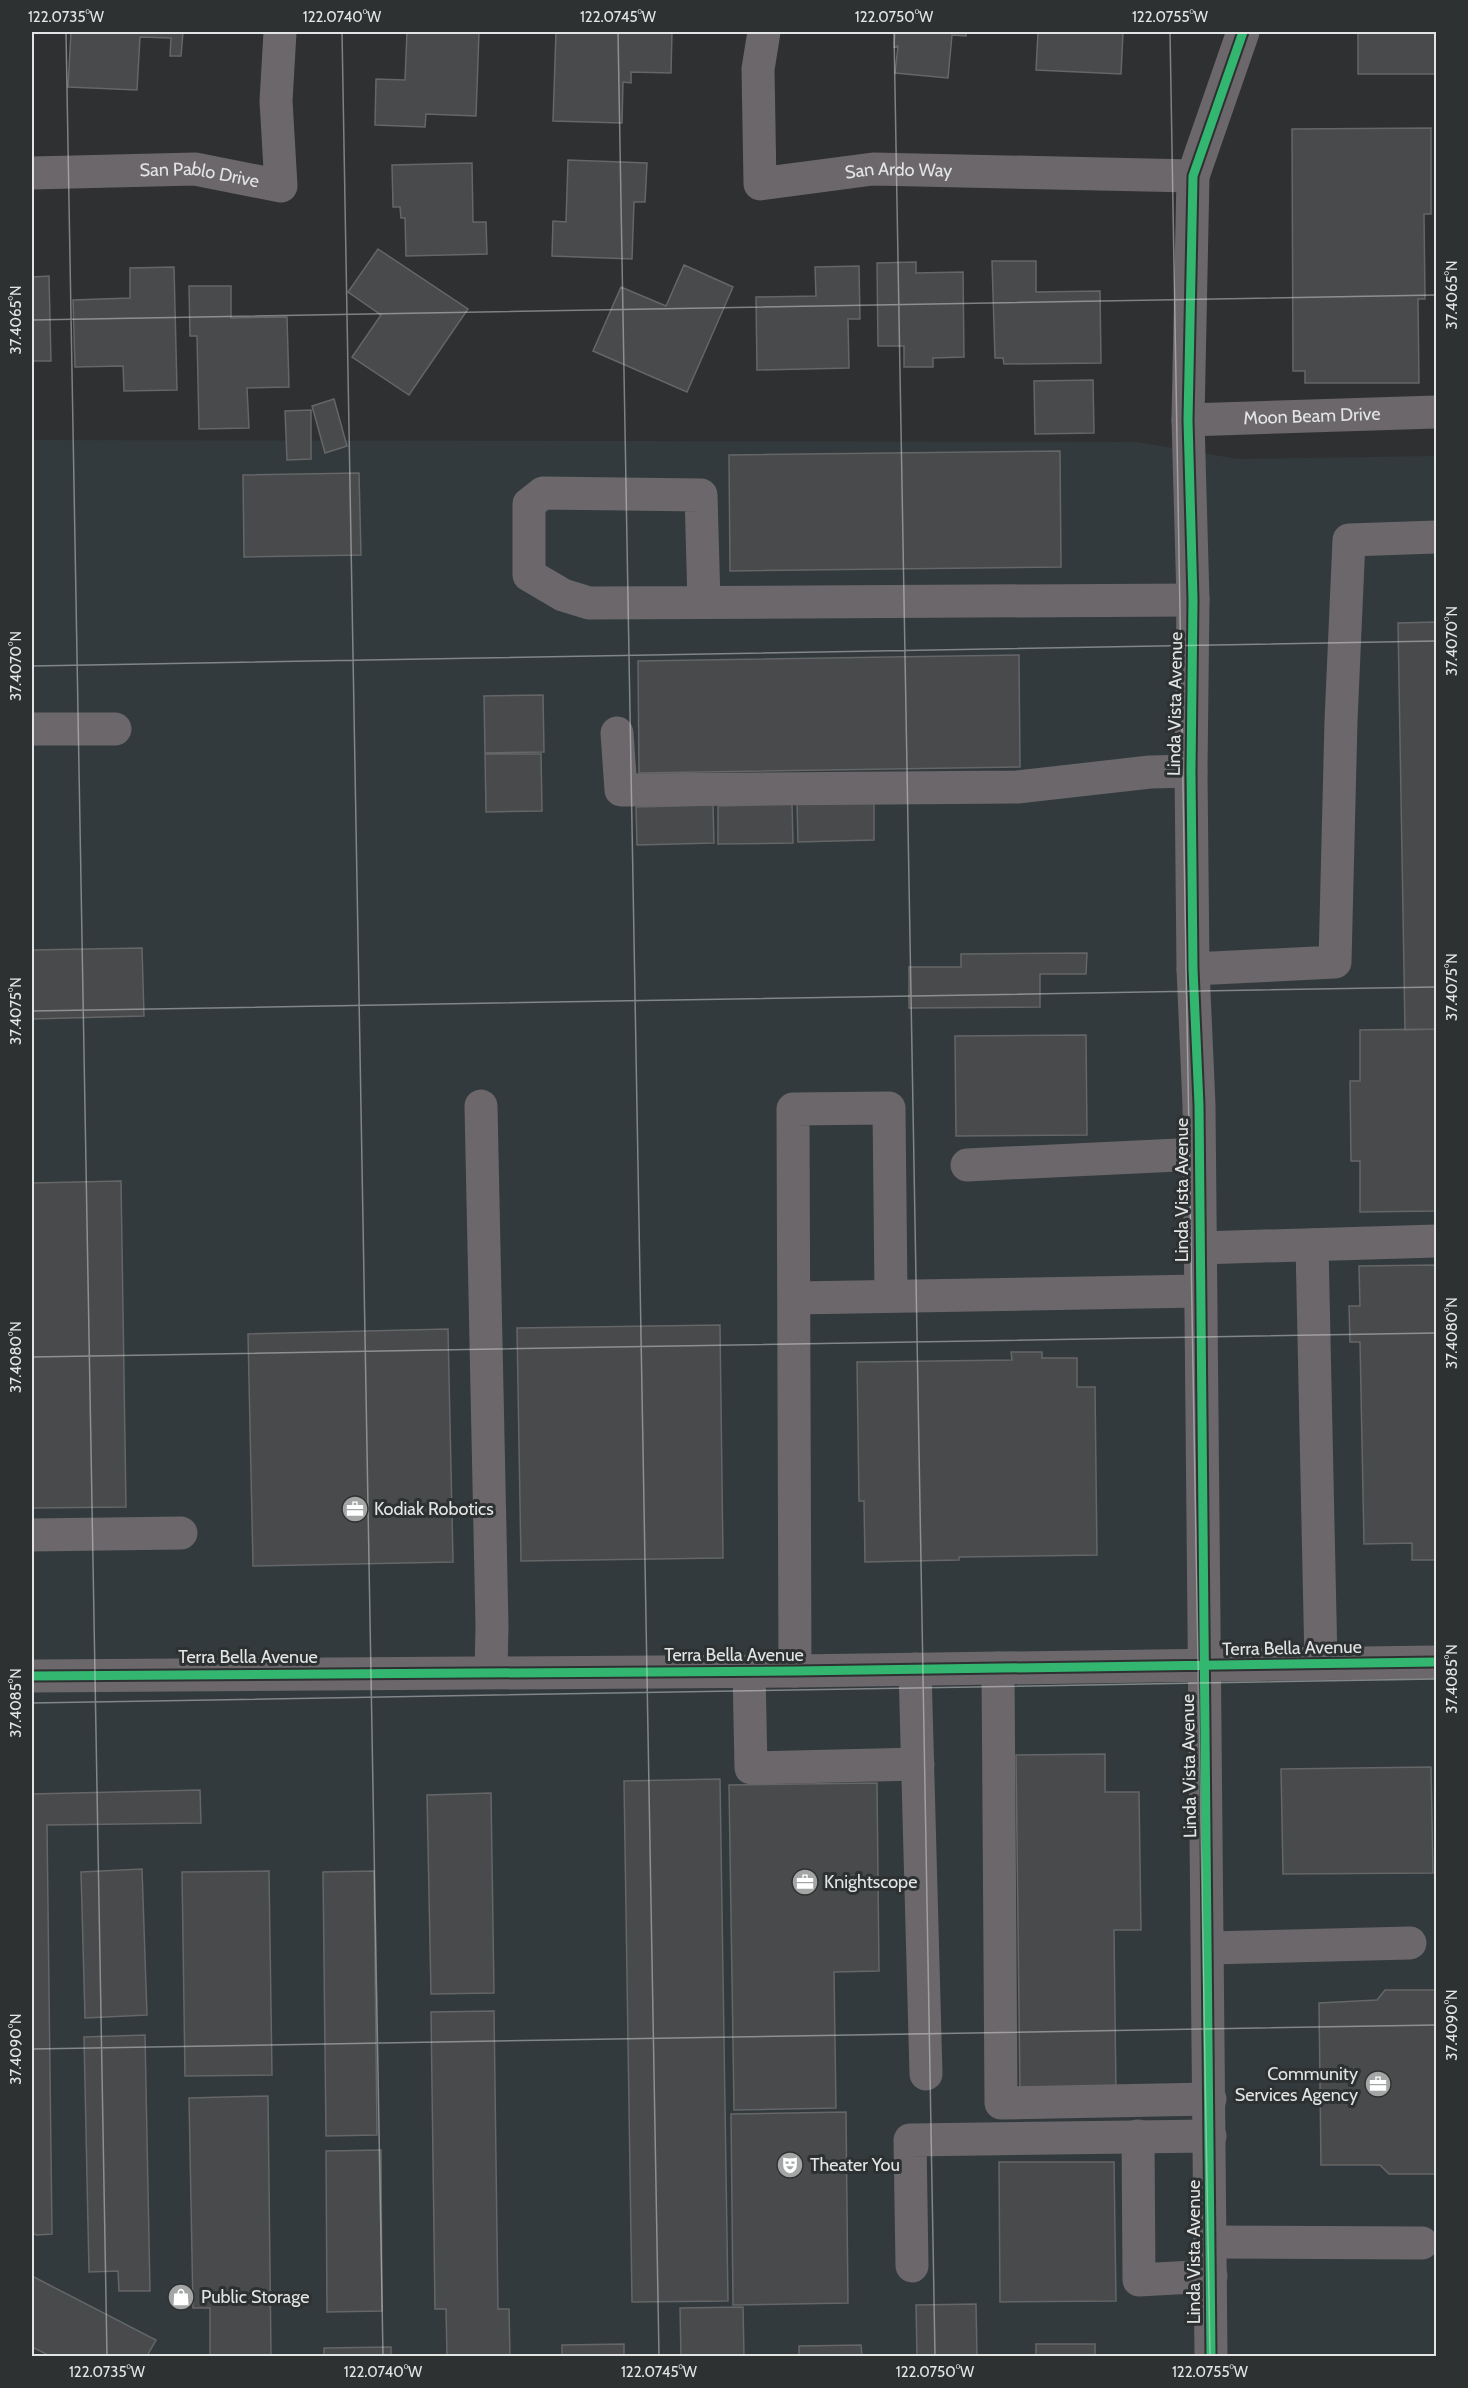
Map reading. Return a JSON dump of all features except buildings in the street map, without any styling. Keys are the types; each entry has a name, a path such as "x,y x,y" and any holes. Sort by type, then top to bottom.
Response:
{"street":[{"name":"San Pablo Drive","path":"32,173 195,170 281,186 276,101 280,32"},
{"name":"San Ardo Way","path":"764,32 758,69 760,184 873,169 1193,176"},
{"name":"Linda Vista Avenue","path":"1211,2356 1209,1948 1199,1154 1193,969 1191,771 1193,600 1188,420 1193,176 1243,32"},
{"name":"Moon Beam Drive","path":"1188,420 1436,411"},
{"path":"704,602 701,495 543,493 529,504 529,575 563,595 589,603 1193,600"},
{"path":"1193,969 1335,962 1341,721 1349,540 1437,537"},
{"path":"32,729 115,729"},
{"path":"617,733 621,790 1017,787 1150,772 1191,771"},
{"path":"481,1106 492,1626 491,1672"},
{"path":"795,1671 793,1109 889,1108 891,1295"},
{"path":"967,1165 1199,1154"},
{"path":"1199,1248 1437,1241"},
{"path":"1312,1245 1321,1664"},
{"path":"795,1298 1200,1291"},
{"path":"32,1535 181,1533"},
{"name":"Terra Bella Avenue","path":"32,1676 795,1671 1437,1662"},
{"path":"998,1668 1001,2103 1210,2099"},
{"path":"915,1669 926,2074"},
{"path":"749,1671 751,1768 918,1764"},
{"path":"1209,1948 1410,1943"},
{"path":"1138,2136 1138,2280 1211,2276"},
{"path":"912,2266 910,2140 1210,2136"},
{"path":"1210,2242 1422,2243"}],"shaded area":[{"path":"32,440 1137,442 1238,459 1436,456 1436,2356 32,2356"}],"cycle path":[{"path":"1211,2356 1199,1105 1193,969 1191,771 1193,600 1188,420 1193,176 1243,32"},
{"path":"32,1676 795,1671 1436,1662"}],"place":[{"name":"Kodiak Robotics","path":"355,1509"},
{"name":"Knightscope","path":"805,1882"},
{"name":"Community Services Agency","path":"1378,2084"},
{"name":"Theater You","path":"790,2165"},
{"name":"Public Storage","path":"181,2297"}]}
